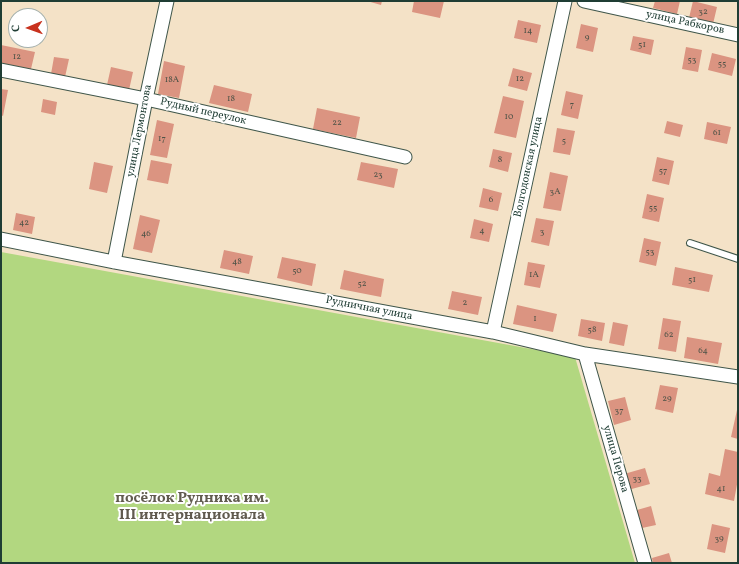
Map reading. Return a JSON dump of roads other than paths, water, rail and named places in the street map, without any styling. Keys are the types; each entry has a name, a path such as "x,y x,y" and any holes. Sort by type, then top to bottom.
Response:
{"street":[{"name":"улица Лермонтова","path":"114,262 146,99 168,1"},
{"name":"Волгодонская улица","path":"493,332 565,1"},
{"name":"улица Рабкоров","path":"584,1 738,35"},
{"name":"Рудный переулок","path":"1,70 146,99 405,157"},
{"name":"Рудничная улица","path":"1,239 114,262 493,332 585,354 738,378"},
{"name":"улица Перова","path":"585,354 645,563"}],"lane":[{"path":"690,243 738,259"}],"district":[{"name":"посёлок Рудника им. III интернационала","path":"192,508"}]}
